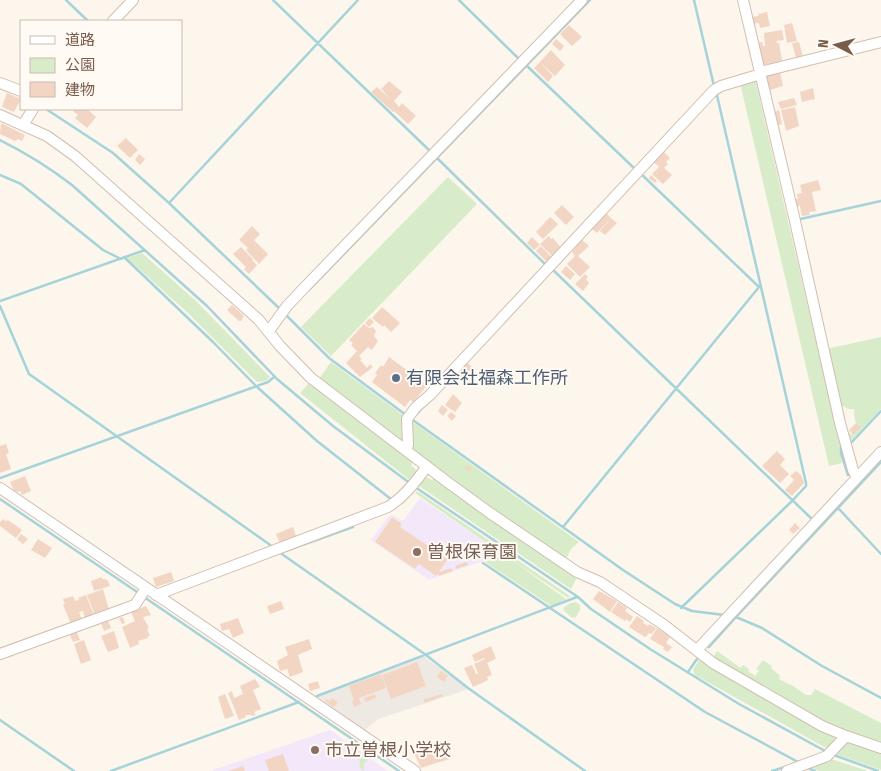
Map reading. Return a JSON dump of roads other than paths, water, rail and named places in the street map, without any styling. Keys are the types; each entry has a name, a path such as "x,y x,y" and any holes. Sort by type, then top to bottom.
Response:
{"street":[{"path":"114,20 133,0"},
{"path":"269,331 283,311 582,0"},
{"path":"744,0 759,75 795,220 846,445 857,478"},
{"path":"406,450 408,445 408,417 715,89 881,42"},
{"path":"0,83 20,90"},
{"path":"23,124 32,110"},
{"path":"0,115 47,136 93,171 258,319 280,346 312,378 469,498 576,572 600,582 664,625 713,663 822,726 881,748"},
{"path":"697,650 881,452"},
{"path":"156,595 377,512 394,503 412,486 427,466"},
{"path":"0,488 143,592 156,595 415,771"},
{"path":"0,654 135,605 143,592"},
{"path":"787,771 830,753 846,736"}],"waterway":[{"path":"66,0 87,20"},
{"path":"273,0 430,151"},
{"path":"169,203 358,0"},
{"path":"459,0 519,59"},
{"path":"309,290 590,0"},
{"path":"694,0 714,86"},
{"path":"527,66 635,169"},
{"path":"681,608 806,486 716,91"},
{"path":"48,110 113,153 169,203 280,309"},
{"path":"0,140 55,172 72,185 207,306 277,379 333,426 411,484"},
{"path":"436,157 546,265"},
{"path":"639,172 760,286"},
{"path":"0,175 21,184 103,250 121,259"},
{"path":"796,220 881,201"},
{"path":"0,301 145,250"},
{"path":"124,257 256,386 317,441 392,500"},
{"path":"552,269 814,521"},
{"path":"563,527 759,287"},
{"path":"0,306 29,374 273,547"},
{"path":"286,315 329,358 406,415"},
{"path":"0,478 268,382 274,377"},
{"path":"416,415 424,406"},
{"path":"850,444 881,411"},
{"path":"410,418 623,570 675,604 692,611 724,615"},
{"path":"841,442 841,453 848,475"},
{"path":"736,617 881,462"},
{"path":"415,487 578,597 591,609 650,649 739,704 827,752"},
{"path":"0,499 140,594"},
{"path":"838,508 881,554"},
{"path":"274,555 353,527"},
{"path":"279,552 426,655 468,688 585,771"},
{"path":"483,563 705,712 800,763"},
{"path":"144,597 399,771"},
{"path":"317,696 577,597"},
{"path":"709,647 736,617 762,628 822,666 881,698"},
{"path":"688,672 697,659"},
{"path":"111,771 299,702"},
{"path":"0,720 74,771"},
{"path":"831,754 878,771"},
{"path":"772,771 785,767"},
{"path":"808,768 815,771"}],"place":[{"name":"有限会社福森工作所","path":"396,378"},
{"name":"曽根保育園","path":"417,552"},
{"name":"市立曽根小学校","path":"315,750"}]}
